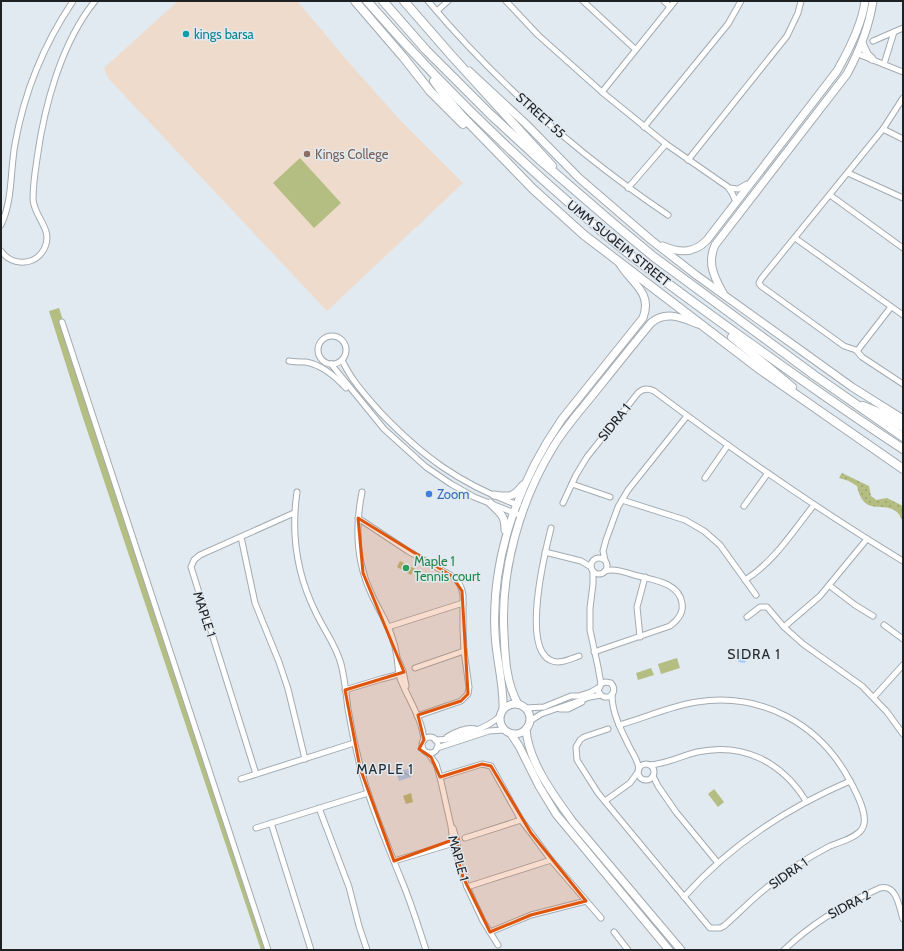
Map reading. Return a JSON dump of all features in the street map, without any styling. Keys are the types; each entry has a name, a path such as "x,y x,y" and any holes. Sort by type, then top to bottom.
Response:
{"main road":[{"path":"355,1 438,100 584,235 762,371 903,469"},
{"name":"UMM SUQEIM STREET","path":"367,1 424,66 493,133 585,217 633,257 678,291 836,404 903,449"},
{"name":"UMM SUQEIM STREET","path":"383,1 426,50 456,81 515,138 566,184 654,257 852,402 903,437"},
{"name":"UMM SUQEIM STREET","path":"404,1 451,55 533,144 566,184"},
{"path":"424,66 439,89 457,110 533,188"},
{"path":"678,291 700,312 791,386 809,405"},
{"path":"852,402 873,410 903,426"}],"street":[{"path":"1,225 9,202 15,144 25,101 46,47 73,1"},
{"path":"1,250 11,260 23,263 35,259 46,247 46,231 36,212 33,199 36,167 43,126 53,87 71,40 83,17 96,1"},
{"name":"STREET 55","path":"428,1 498,76 529,106 603,169 668,215"},
{"path":"437,11 448,1"},
{"path":"506,1 538,35 602,92 644,127 688,160 733,189 741,188 753,180"},
{"path":"584,1 635,49"},
{"path":"664,1 670,6"},
{"path":"602,92 675,1"},
{"path":"644,127 728,24 741,1"},
{"path":"688,160 787,36 798,13 801,1"},
{"path":"655,243 675,251 687,251 698,248 709,237 837,71 847,53 862,18 865,1"},
{"path":"724,295 711,265 714,249 720,238 847,74 862,43 873,1"},
{"path":"873,41 903,28"},
{"path":"884,64 894,32"},
{"path":"854,35 856,40 853,51 903,72"},
{"path":"862,43 864,51 872,59"},
{"path":"451,55 487,87 579,178 655,243 724,295 852,387 903,419"},
{"path":"903,98 883,129 759,283 761,286 844,346 857,351 862,357 903,384"},
{"path":"883,129 903,139"},
{"path":"628,188 666,144"},
{"path":"848,173 903,198"},
{"path":"728,187 736,202"},
{"path":"830,195 903,248"},
{"path":"795,238 903,315"},
{"path":"518,704 512,693 509,679 504,635 505,588 518,514 517,505 547,442 562,419 643,318 646,308 645,297 640,288 625,273 620,264"},
{"path":"857,351 891,307"},
{"path":"505,536 518,514 525,508 536,480 563,432 651,323 662,316 673,316 704,326"},
{"path":"62,322 268,950"},
{"path":"336,336 343,341 346,353 339,363 331,364 322,361 318,354 319,343 326,337 336,336"},
{"path":"342,360 353,379 369,399 407,440 434,462 463,480 525,508"},
{"path":"289,361 306,362 321,368 335,376 356,396"},
{"path":"331,364 384,429 426,467 451,484 490,503 518,514"},
{"name":"SIDRA 1","path":"563,503 582,466 594,448 640,390 647,388 814,505 903,561"},
{"path":"882,407 903,414"},
{"path":"613,709 602,696 598,667 590,630 593,584 592,569 594,559 604,548 615,515 622,500 641,472 686,416"},
{"path":"705,478 728,445"},
{"path":"494,495 509,496 515,494 531,473"},
{"path":"744,506 768,473"},
{"path":"572,484 610,497"},
{"path":"297,492 294,513 297,551 302,576 315,612 336,649 346,690 354,743 368,793 379,828 404,884 426,950"},
{"path":"362,492 358,518 358,546 363,573 371,594 388,627 406,689 422,728 424,740 422,746 423,750 428,753 436,764"},
{"path":"622,500 685,520 704,530 720,545 756,595"},
{"path":"490,503 505,519 505,536 497,575 494,613 496,652 502,687 501,726 504,730 511,734 519,746 539,786 556,814 669,950"},
{"path":"745,580 758,572 768,562 814,505"},
{"name":"MAPLE 1","path":"256,774 191,567 196,557 294,513"},
{"path":"358,518 408,551 455,578 461,587 463,603 464,651 469,687 466,697 458,702 417,716"},
{"path":"551,528 545,552 538,595 537,624 539,646 545,657 554,662 564,661 579,656"},
{"path":"241,537 255,603 287,684 306,759"},
{"path":"784,627 809,607 830,586 867,539"},
{"path":"593,584 603,572 606,562 604,548"},
{"path":"545,552 581,561 592,569 603,572 616,570 664,583 676,590 682,599 683,607 680,618 670,626 594,652"},
{"path":"581,561 601,558 616,570"},
{"path":"640,637 637,606 645,577"},
{"path":"830,586 873,616"},
{"path":"388,627 463,603"},
{"path":"747,617 760,607 765,606 784,627 809,648 849,675 874,697 894,720 903,734"},
{"path":"884,624 903,639"},
{"path":"415,668 464,651"},
{"path":"874,697 903,665"},
{"path":"598,667 604,678 613,686 613,709 629,746 636,757 640,777 660,789"},
{"path":"346,690 401,672"},
{"path":"424,740 445,740 452,734 466,729 471,728 476,730 495,721 508,705 518,704 526,708 544,707 571,696 588,694 608,682"},
{"path":"511,734 519,733 526,729 530,721 541,714 559,708 565,710 568,709 593,696 612,695"},
{"name":"SIDRA 1","path":"608,729 584,737 578,744 576,752 577,760 605,801 710,928 720,928 764,889 791,869 821,851 858,833 864,825 864,815 857,796 844,770 829,749 811,732 784,715 754,704 726,700 684,704 619,725"},
{"path":"526,708 530,721"},
{"path":"422,728 438,745 436,764"},
{"path":"526,729 528,743 533,756 546,782 563,808 573,822 681,950"},
{"path":"428,753 488,731 504,730"},
{"path":"242,779 354,743"},
{"path":"630,784 642,765 667,762 696,752 720,749 744,752 766,761 784,774 799,791 806,802"},
{"path":"636,757 653,768 660,789 676,812 718,863"},
{"path":"605,801 630,784 645,780 667,762"},
{"name":"MAPLE 1","path":"436,764 452,826 457,856 467,887 476,909 498,945"},
{"path":"440,777 479,764 488,764 493,768 521,820 551,860 601,918"},
{"path":"684,897 718,863 768,824 806,802 850,781"},
{"path":"256,828 368,793"},
{"path":"319,808 349,887 367,950"},
{"path":"465,838 521,820"},
{"path":"271,823 311,950"},
{"path":"394,861 455,842"},
{"path":"467,887 551,860"},
{"name":"SIDRA 2","path":"784,950 803,933 831,913 880,888 888,888 894,892 903,919"},
{"path":"490,932 530,916 586,901"},
{"path":"614,932 625,950"}],"highlighted area":[{"path":"358,518 452,576 462,591 468,694 461,701 418,715 424,740 419,749 431,757 440,777 482,764 491,766 531,833 586,901 531,915 490,932 463,877 457,856 458,838 394,861 360,768 345,690 404,672 363,573"}],"shaded area":[{"name":"Kings College","path":"178,1 297,1 400,120 463,183 327,311 108,78 104,68"}],"green space":[{"path":"300,158 341,203 314,228 273,183"},
{"path":"59,308 270,950 261,950 81,412 49,311"},
{"path":"842,473 869,486 871,496 876,500 887,498 903,506 903,521 898,513 893,509 875,507 864,502 860,496 857,486 849,481 839,478"},
{"name":"Maple 1 Tennis court","path":"400,561 415,569 411,575 397,567"},
{"path":"677,658 680,668 661,674 658,664"},
{"path":"651,668 654,675 638,680 636,673"},
{"path":"714,789 724,802 718,807 708,794"},
{"path":"411,793 413,802 406,804 403,796"}],"water":[{"path":"740,650 746,650 744,658 746,659 745,663 738,662"},
{"path":"408,769 411,777 399,781 397,774"}],"place":[{"name":"kings barsa","path":"186,34"},
{"name":"Kings College","path":"307,154"},
{"name":"Zoom","path":"429,494"},
{"name":"Maple 1 Tennis court","path":"406,568"}],"district":[{"name":"SIDRA 1","path":"754,654"},
{"name":"MAPLE 1","path":"385,769"}]}
